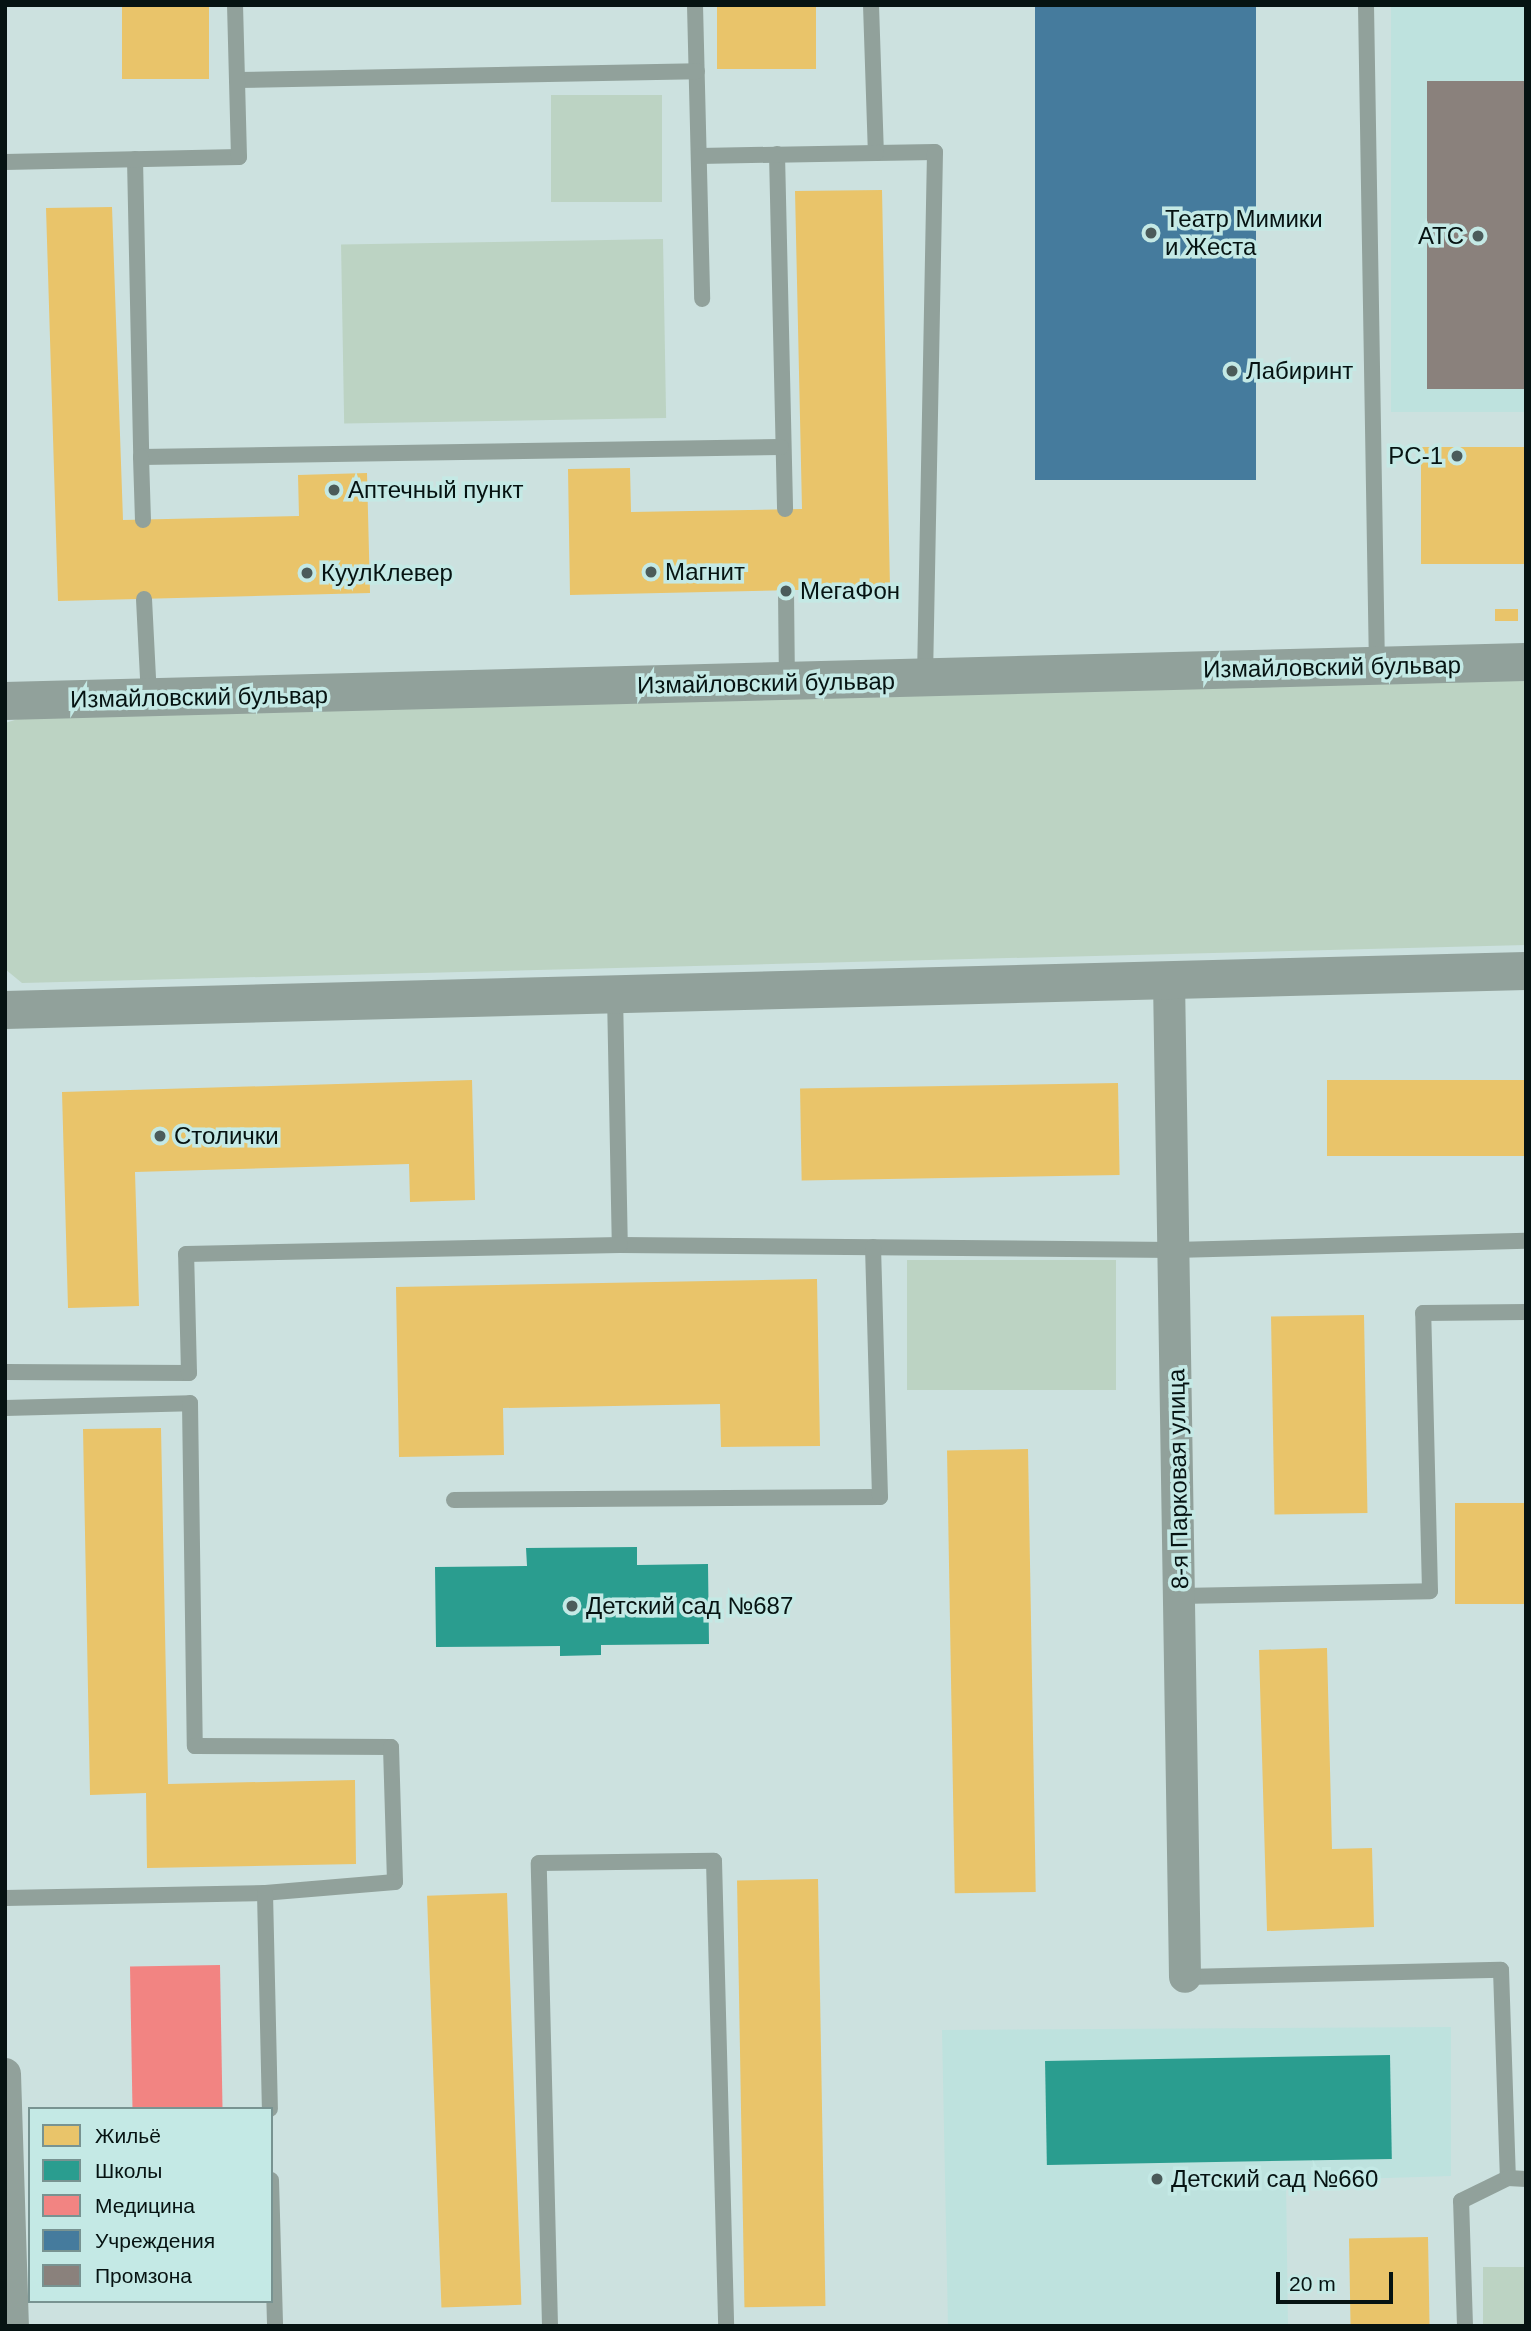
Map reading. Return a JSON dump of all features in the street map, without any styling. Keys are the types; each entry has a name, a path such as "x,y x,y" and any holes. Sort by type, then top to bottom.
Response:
{"street":[{"name":"Измайловский бульвар","path":"5,701 1526,662"},
{"path":"5,1010 1526,971"},
{"name":"8-я Парковая улица","path":"1169,980 1185,1977"},
{"path":"5,2074 13,2326"}],"lane":[{"path":"5,162 239,158 235,5"},
{"path":"695,5 702,299"},
{"path":"871,5 876,153"},
{"path":"1366,5 1377,666"},
{"path":"237,80 697,71"},
{"path":"699,156 935,152 925,679"},
{"path":"777,153 785,509"},
{"path":"135,159 143,520"},
{"path":"141,457 782,447"},
{"path":"786,591 787,681"},
{"path":"144,599 149,698"},
{"path":"615,994 620,1245"},
{"path":"5,1372 189,1373 186,1254 620,1245 1174,1250 1526,1241"},
{"path":"454,1500 880,1496 873,1247"},
{"path":"1180,1596 1430,1591 1423,1313 1526,1312"},
{"path":"5,1408 190,1403 195,1746 391,1747 395,1882 265,1893 5,1898"},
{"path":"550,2326 540,1863 714,1861 726,2326"},
{"path":"265,1893 270,2107"},
{"path":"1185,1977 1501,1970 1508,2178"},
{"path":"1465,2326 1461,2201 1508,2178 1526,2179"},
{"path":"273,2253 275,2326"}],"shaded area":[{"path":"1391,5 1526,5 1526,412 1391,412"},
{"name":"Детский сад №660","path":"1451,2027 1451,2176 1286,2181 1288,2326 948,2326 942,2030"}],"green space":[{"path":"551,95 662,95 662,202 551,202"},
{"path":"663,239 666,418 344,424 341,245"},
{"path":"1526,679 1526,945 22,983 5,969 5,723 28,716"},
{"path":"907,1260 1116,1260 1116,1390 907,1390"},
{"path":"1483,2267 1526,2267 1526,2326 1483,2326"}],"building: Жильё":[{"path":"122,5 209,5 209,79 122,79"},
{"path":"717,5 816,5 816,69 717,69"},
{"path":"882,190 890,588 570,595 568,469 630,468 631,512 802,509 795,191"},
{"path":"112,207 123,520 299,516 298,475 367,473 370,593 58,601 46,208"},
{"path":"1421,447 1526,447 1526,564 1421,564"},
{"path":"1495,609 1518,609 1518,621 1495,621"},
{"path":"472,1080 475,1200 410,1202 409,1164 135,1172 139,1306 68,1308 62,1092"},
{"path":"1327,1080 1526,1080 1526,1156 1327,1156"},
{"path":"1118,1083 1120,1175 802,1181 800,1089"},
{"path":"817,1279 820,1446 721,1447 720,1404 503,1408 504,1455 399,1457 396,1287"},
{"path":"1364,1315 1367,1513 1274,1515 1271,1317"},
{"path":"161,1428 168,1784 355,1780 356,1864 147,1868 146,1793 90,1795 83,1429"},
{"path":"1028,1449 1036,1892 955,1893 947,1450"},
{"path":"1455,1503 1526,1503 1526,1604 1455,1604"},
{"path":"1327,1648 1332,1849 1372,1848 1374,1927 1267,1931 1259,1650"},
{"path":"818,1879 825,2306 744,2307 737,1880"},
{"path":"507,1893 521,2305 441,2308 427,1896"},
{"path":"1428,2237 1430,2326 1351,2326 1349,2238"}],"building: Школы":[{"name":"Детский сад №687","path":"637,1547 637,1565 708,1564 709,1644 601,1645 601,1655 560,1656 560,1646 436,1647 435,1567 527,1566 526,1548"},
{"path":"1390,2055 1392,2159 1047,2165 1045,2061"}],"building: Медицина":[{"path":"220,1965 222,2107 132,2107 130,1967"}],"building: Учреждения":[{"path":"1035,5 1256,5 1256,480 1035,480"}],"building: Промзона":[{"name":"АТС","path":"1427,81 1526,81 1526,389 1427,389"}],"place":[{"name":"Театр Мимики и Жеста","path":"1151,233"},
{"name":"АТС","path":"1478,236"},
{"name":"Лабиринт","path":"1232,371"},
{"name":"PC-1","path":"1457,456"},
{"name":"Аптечный пункт","path":"334,490"},
{"name":"Магнит","path":"651,572"},
{"name":"КуулКлевер","path":"307,573"},
{"name":"МегаФон","path":"786,591"},
{"name":"Столички","path":"160,1136"},
{"name":"Детский сад №687","path":"572,1606"},
{"name":"Детский сад №660","path":"1157,2179"}]}
